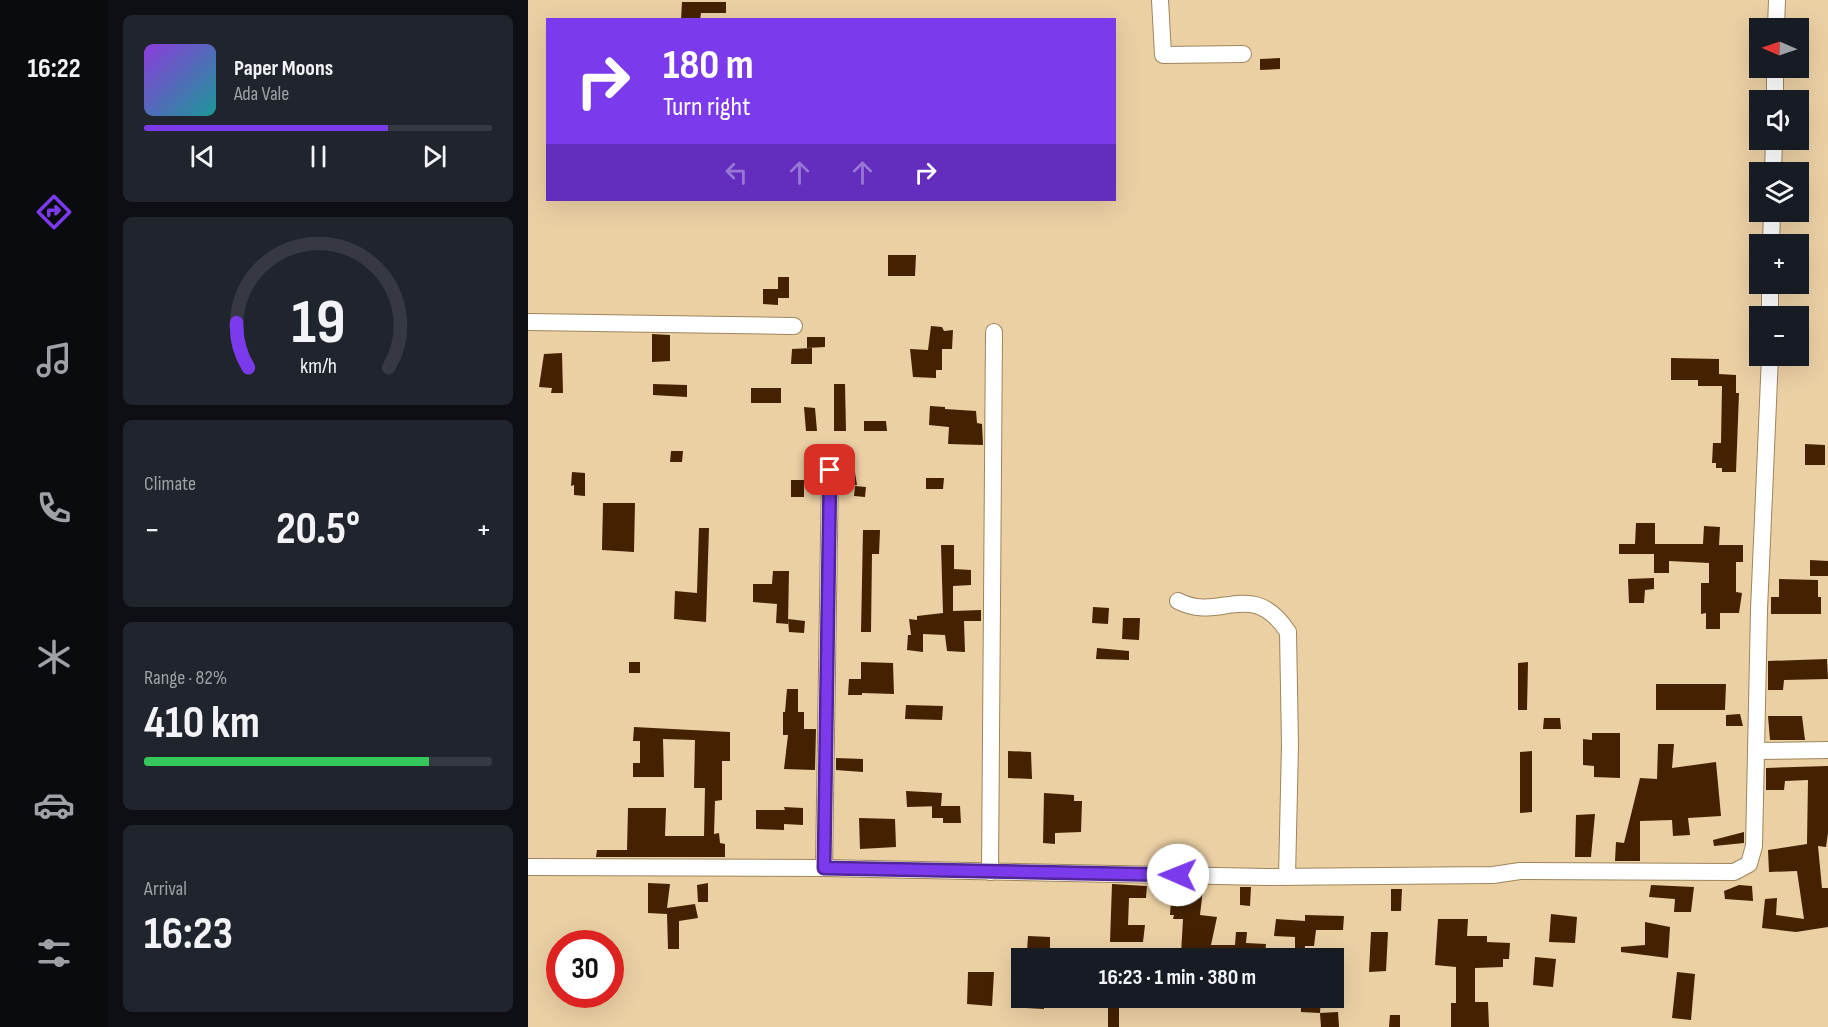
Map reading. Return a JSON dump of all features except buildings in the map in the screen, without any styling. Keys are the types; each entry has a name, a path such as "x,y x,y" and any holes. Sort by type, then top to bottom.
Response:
{"street":[{"path":"1160,0 1164,55 1242,54"},
{"path":"1776,18 1777,0"},
{"path":"528,322 794,326"},
{"path":"990,872 994,332"},
{"path":"528,867 824,868 1287,877 1493,875 1520,871 1734,872 1749,864 1754,846 1759,610 1770,366"},
{"path":"824,868 830,470"},
{"path":"1178,601 1188,606 1203,607 1245,603 1260,606 1278,617 1288,632 1290,745 1287,877"},
{"path":"1756,751 1828,750"}],"route":[{"path":"830,470 824,868 1178,875"}]}
